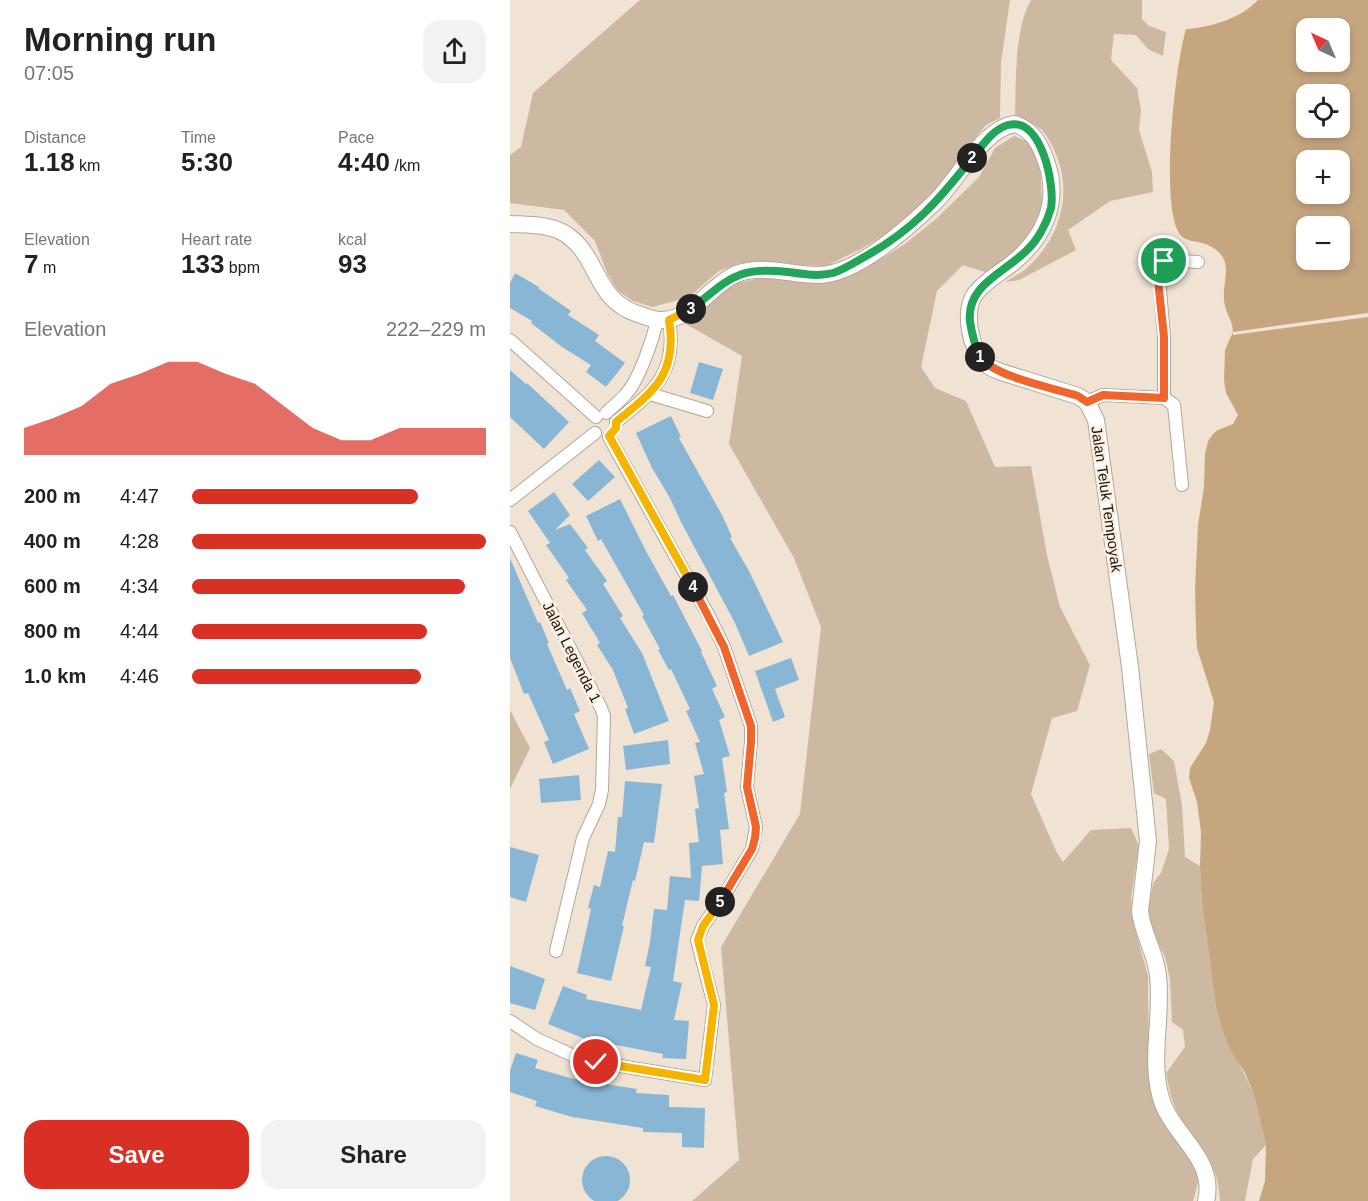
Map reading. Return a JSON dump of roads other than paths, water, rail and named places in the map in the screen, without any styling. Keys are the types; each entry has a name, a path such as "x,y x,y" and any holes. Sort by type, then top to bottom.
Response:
{"street":[{"path":"510,340 601,415 613,416 616,428 609,436 599,436 595,433 593,422 601,415 627,393 635,381 655,332 663,320 692,308 736,275 750,271 769,270 819,275 832,273 866,256 895,239 933,205 992,135 1000,129 1015,124 1030,131 1042,149 1051,179 1050,209 1045,225 1027,251 995,275 971,302 969,314 972,333 980,357 1001,372 1078,396 1087,402 1103,395 1164,398 1174,405 1182,485"},
{"path":"510,224 541,226 566,234 582,250 604,290 614,302 628,311 663,320 672,337 671,352 658,385 616,422"},
{"path":"1164,398 1164,337 1158,265 1164,261 1198,262"},
{"path":"650,394 707,411"},
{"name":"Jalan Teluk Tempoyak","path":"1087,402 1097,428 1136,725 1148,841 1140,911 1141,922 1152,950 1158,977 1156,1070 1159,1092 1165,1107 1199,1157 1208,1184 1206,1201"},
{"path":"510,500 595,433"},
{"path":"510,1021 537,1039 576,1057 705,1080 714,1005 698,940 703,926 752,849 755,838 756,827 747,787 751,726 724,647 609,436"},
{"name":"Jalan Legenda 1","path":"510,532 604,716 602,790 599,804 583,838 556,951"}]}
